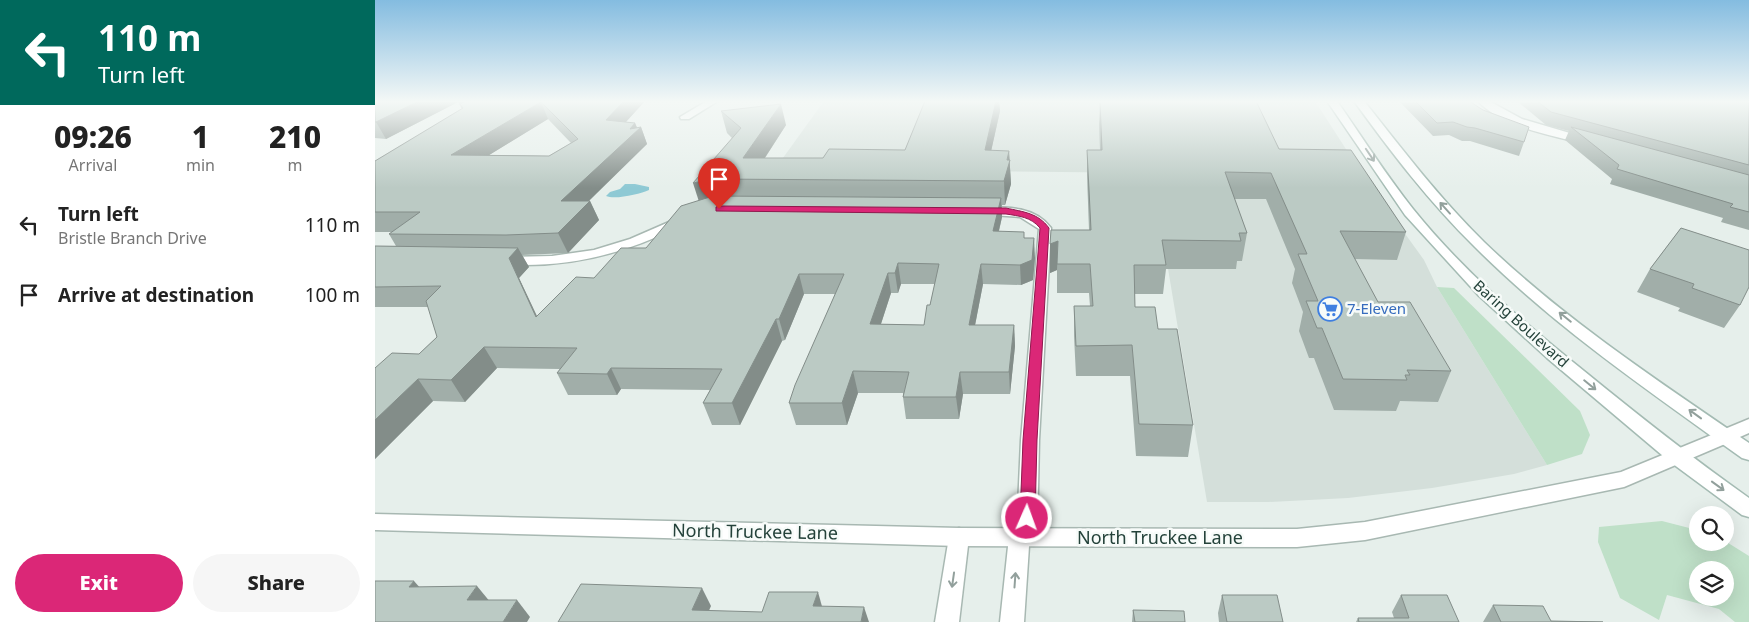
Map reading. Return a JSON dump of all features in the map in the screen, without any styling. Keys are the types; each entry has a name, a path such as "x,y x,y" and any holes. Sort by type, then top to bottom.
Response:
{"street":[{"name":"Baring Boulevard","path":"1352,130 1409,212 1484,293 1553,354 1676,456 1749,509"},
{"name":"Baring Boulevard","path":"1381,130 1423,184 1480,246 1572,323 1749,453"},
{"path":"1552,130 1597,144"},
{"path":"966,211 1016,212 1029,215 1039,221 1045,228 1023,537 1012,622"},
{"path":"490,261 553,261 608,252 655,234 687,217"},
{"name":"North Truckee Lane","path":"375,522 959,537 1297,538 1365,531 1624,479 1749,426"},
{"path":"947,622 959,537"}],"shaded area":[{"path":"803,130 1334,130 1362,174 1424,260 1437,287 1547,465 1514,474 1432,488 1348,498 1268,502 1207,502 1152,173 775,169"}],"green space":[{"path":"1437,287 1454,288 1580,411 1590,435 1582,454 1547,465"},
{"path":"1662,521 1689,528 1689,551 1734,551 1734,547 1749,556 1749,622 1735,622 1719,609 1708,606 1734,606 1734,561 1689,561 1689,601 1667,595 1659,620 1620,598 1598,542 1599,527"}],"water":[{"path":"625,184 649,187 649,190 621,197 606,196 610,192 620,189"}],"building":[{"path":"426,130 493,130 451,155 549,156 578,139 569,130 638,130 561,201 590,201 558,233 506,235 389,234 420,212 375,212 375,161"},
{"path":"739,130 763,130 743,158 823,158 829,149 905,150 913,130 989,130 985,150 1009,151 1007,160 1010,160 1004,181 712,179 693,183"},
{"path":"1101,130 1270,130 1279,149 1351,150 1406,232 1340,231 1378,302 1410,302 1451,371 1407,370 1410,375 1405,375 1407,380 1343,379 1322,328 1317,328 1306,301 1318,301 1298,254 1307,254 1271,173 1225,172 1247,233 1239,233 1241,241 1162,240 1166,265 1134,265 1135,307 1155,307 1158,329 1177,329 1193,425 1139,424 1132,345 1076,346 1074,306 1093,306 1090,264 1057,264 1058,241 1050,244 1051,230 1091,230 1087,150 1102,150"},
{"path":"1482,130 1528,130 1524,142"},
{"path":"1575,130 1582,130 1749,175 1749,212 1730,207 1733,204 1617,169 1619,165"},
{"path":"1618,130 1749,130 1749,165"},
{"path":"713,196 1001,198 993,231 1024,232 1024,238 1034,238 1032,260 1020,265 981,264 969,325 1014,325 1009,372 960,372 956,397 903,397 909,372 853,371 842,403 789,403 795,385 844,274 799,274 779,319 776,319 732,403 703,403 722,369 611,368 607,374 557,373 577,348 484,347 451,380 418,379 375,420 375,368 392,353 419,354 437,337 426,301 441,286 375,287 375,246 518,248 509,258 536,317 576,277 594,278 621,248 646,248 681,206","holes":["898,263 939,264 930,305 927,305 924,325 870,324 888,273 895,273"]},
{"path":"1681,228 1749,250 1749,287 1740,305 1692,288 1694,284 1650,269"},
{"path":"375,581 414,581 409,587 477,586 467,600 517,600 503,622 375,622"},
{"path":"581,584 702,588 692,610 762,612 769,592 818,592 813,606 864,607 861,622 558,622"},
{"path":"1222,595 1277,595 1283,622 1227,622"},
{"path":"1401,595 1447,595 1459,622 1359,622 1358,618 1409,618"},
{"path":"1493,605 1543,606 1551,621 1603,622 1501,622"},
{"path":"1133,610 1184,611 1185,622 1135,622"}],"place":[{"name":"7-Eleven","path":"1330,309"}],"route":[{"path":"719,209 1006,211 1029,215 1039,221 1045,228 1030,440 1027,518"}]}
